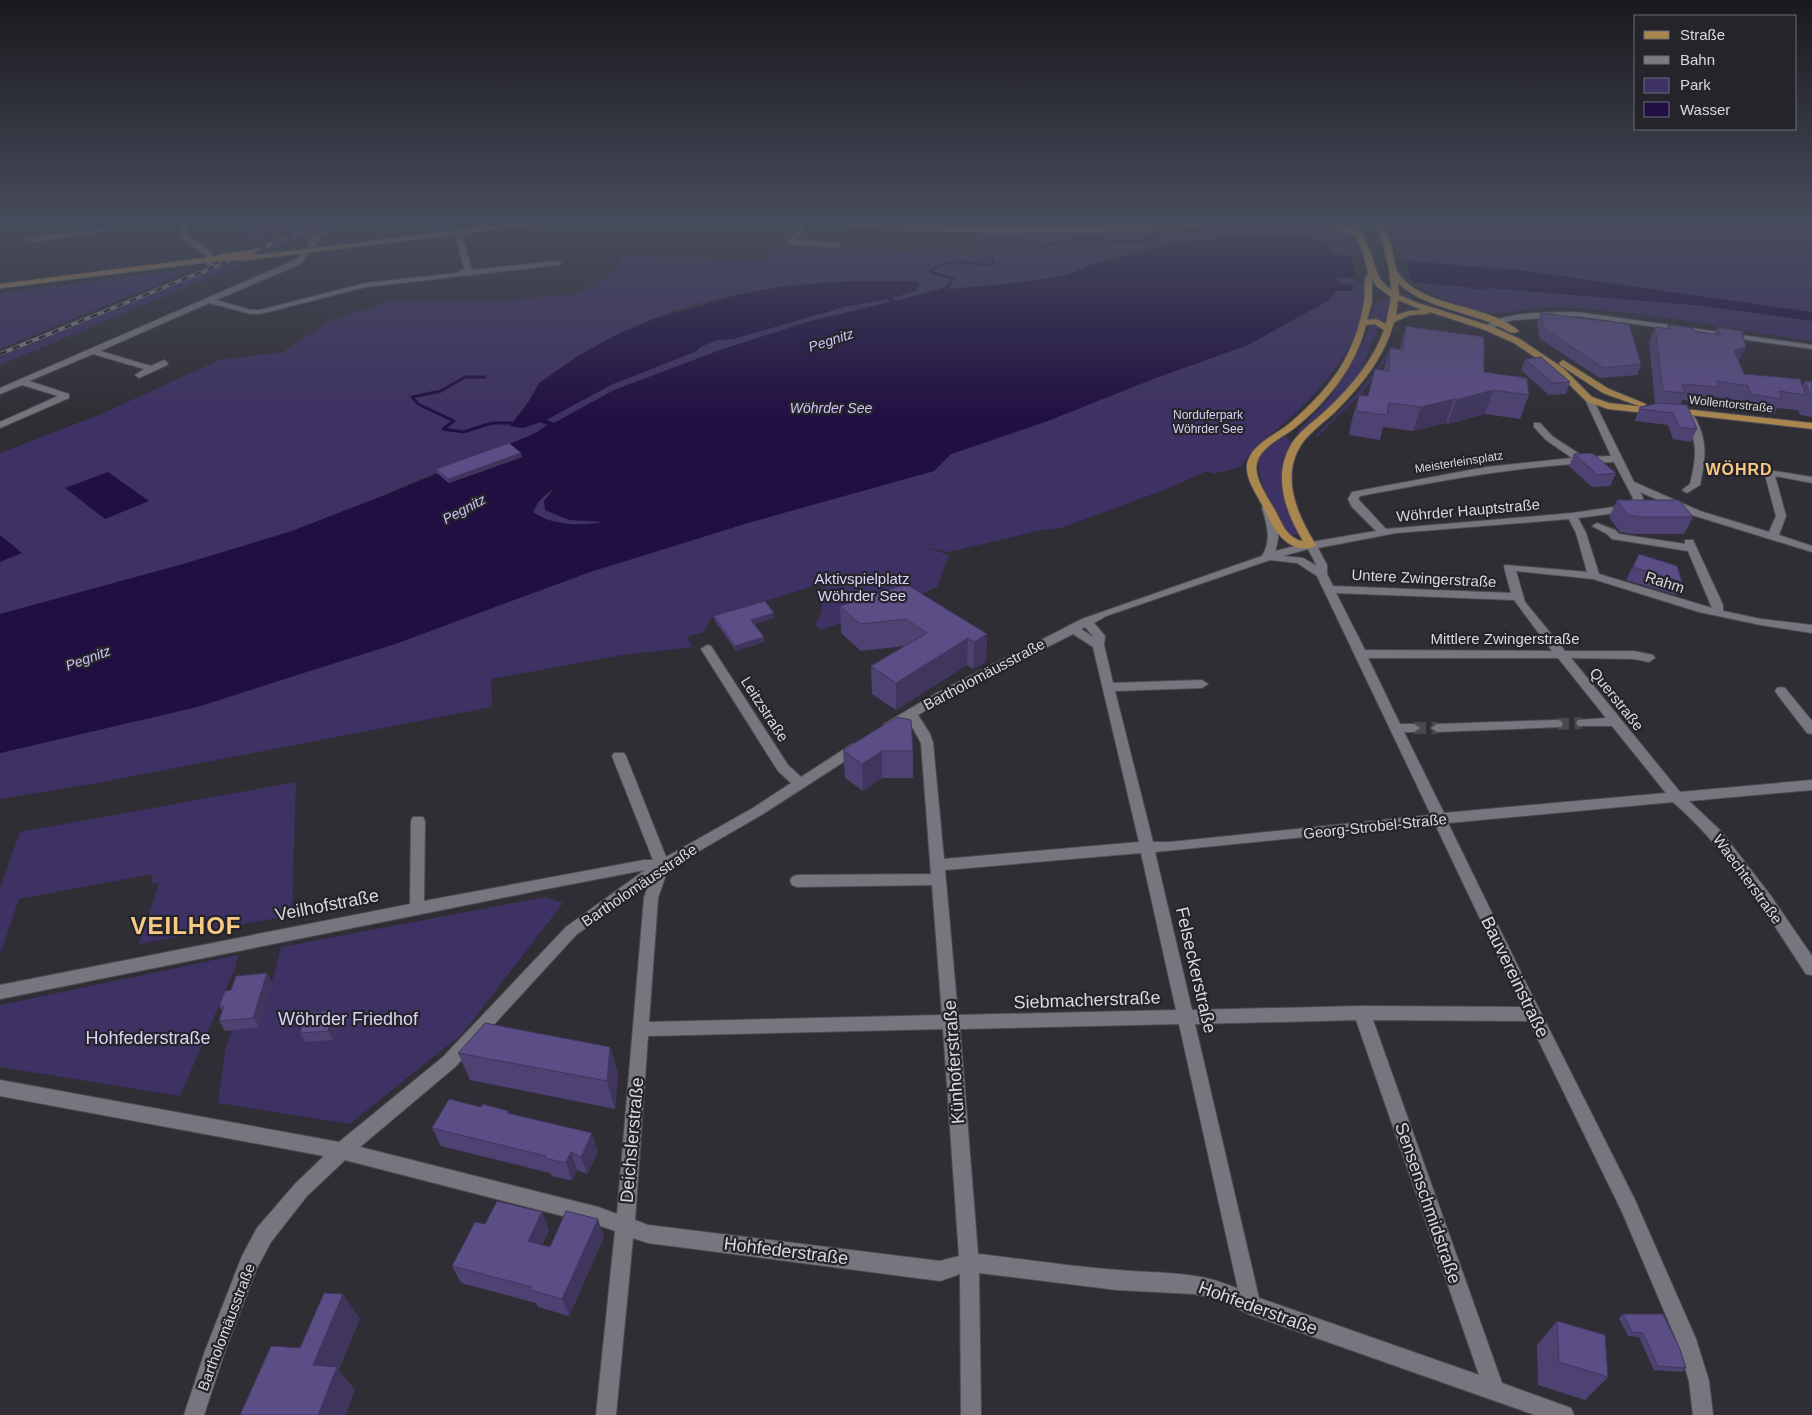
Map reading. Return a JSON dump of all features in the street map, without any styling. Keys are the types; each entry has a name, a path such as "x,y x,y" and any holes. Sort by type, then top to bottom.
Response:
{"main road":[{"path":"1311,545 1295,543 1284,537 1268,508 1252,472 1253,459 1259,450 1293,424 1317,402 1342,372 1357,346 1364,322 1369,287"},
{"path":"1382,287 1395,296 1488,328 1534,352 1573,381 1589,399"},
{"path":"1311,545 1294,516 1286,485 1290,456 1300,440 1360,381 1374,359 1390,325 1397,287"},
{"path":"1408,287 1433,299 1497,322 1606,391 1628,400 1672,411"},
{"path":"1368,302 1380,297 1395,296 1433,299"},
{"path":"1364,322 1376,321 1390,325 1409,313 1440,313"},
{"path":"1573,381 1588,380"},
{"name":"Wollentorstraße","path":"1589,399 1608,406 1688,412 1812,426"},
{"path":"1293,424 1292,435 1300,440"}],"street":[{"path":"0,391 240,287"},
{"path":"209,301 251,312 260,312 358,287"},
{"path":"1488,328 1497,322 1517,317 1563,314 1600,317 1812,347"},
{"path":"1488,328 1506,327 1540,316"},
{"path":"93,351 152,369"},
{"path":"139,375 164,363"},
{"path":"0,425 66,396 22,382"},
{"path":"1589,399 1630,484 1696,513 1812,549"},
{"path":"1600,419 1602,410 1608,406"},
{"path":"1687,490 1695,485 1702,444 1688,412"},
{"path":"1537,425 1549,438 1582,460"},
{"name":"Meisterleinsplatz","path":"1383,532 1356,505 1354,499 1356,494 1478,471 1582,460 1617,459"},
{"path":"1773,536 1781,516 1770,475 1771,472 1812,480"},
{"name":"Wöhrder Hauptstraße","path":"1311,545 1383,532 1572,516 1627,509 1638,504 1630,484"},
{"path":"1265,560 1274,541 1268,508"},
{"path":"1572,516 1580,533 1594,576"},
{"path":"1596,530 1611,532 1616,537 1690,544 1717,605 1718,613"},
{"name":"Bartholomäusstraße","path":"194,1415 240,1284 260,1242 291,1200 342,1151 449,1062 557,944 571,932 662,866 758,811 939,696 1110,610 1311,545"},
{"name":"Bauvereinstraße","path":"1311,545 1322,565 1322,574 1533,1014 1629,1206 1686,1339 1699,1381 1703,1415"},
{"path":"1265,560 1285,558 1299,560 1322,574"},
{"name":"Rahm","path":"1509,568 1594,576 1718,613 1768,624 1812,629"},
{"name":"Querstraße","path":"1509,568 1520,603 1676,797"},
{"name":"Untere Zwingerstraße","path":"1330,589 1518,597"},
{"name":"Felseckerstraße","path":"1086,621 1099,636 1098,645 1147,847 1251,1305"},
{"path":"1072,628 1098,645"},
{"name":"Leitzstraße","path":"707,649 783,768 800,784"},
{"name":"Mittlere Zwingerstraße","path":"1361,654 1634,655 1649,658"},
{"path":"1108,687 1202,684"},
{"path":"1781,691 1812,730"},
{"name":"Künhoferstraße","path":"911,714 919,725 927,743 969,1262 971,1415"},
{"path":"1582,723 1614,722"},
{"path":"1437,728 1557,724"},
{"path":"1396,728 1414,728"},
{"path":"619,756 662,866"},
{"name":"Georg-Strobel-Straße","path":"797,881 938,872 1147,847 1170,848 1812,785"},
{"name":"Waechterstraße","path":"1676,797 1701,818 1730,850 1812,969"},
{"path":"417,908 418,821"},
{"name":"Veilhofstraße","path":"0,992 417,908 644,865 662,866"},
{"name":"Deichslerstraße","path":"606,1415 625,1225 651,898 662,866"},
{"name":"Siebmacherstraße","path":"642,1029 951,1024 1362,1013 1533,1014"},
{"name":"Sensenschmidstraße","path":"1362,1013 1495,1392"},
{"name":"Hohfederstraße","path":"0,1088 342,1151 598,1216 648,1234 940,1271 969,1262 1117,1280 1194,1284 1220,1290 1251,1305 1564,1415"}],"green space":[{"path":"47,287 151,287 0,349 0,293"},
{"path":"169,287 187,287 0,365 0,357"},
{"path":"590,287 783,287 714,300 673,312 634,327 596,346 561,368 613,384 697,351 700,347 717,340 733,339 844,307 886,299 891,302 807,322 614,390 554,423 546,420 531,398 510,426 523,428 541,422 548,426 510,445 288,532 145,576 0,614 0,453 101,414 219,360 283,352 333,319 391,301 508,300 581,293"},
{"path":"916,287 947,287 896,301 892,298 917,290"},
{"path":"947,287 972,287 950,289"},
{"path":"1336,287 1363,287 1363,305 1359,324 1351,342 1341,360 1316,392 1289,419 1251,452 1241,467 1213,474 1207,471 1169,488 1061,528 1042,530 949,552 928,548 949,555 937,587 909,600 820,630 815,625 822,611 822,583 710,619 704,632 687,637 693,647 622,655 491,679 492,707 97,783 0,799 0,753 197,707 395,644 590,572 751,522 934,471 951,454 1045,422 1153,379 1248,345 1329,300"},
{"path":"1420,287 1812,287 1812,341 1684,321 1588,309 1548,307 1491,313 1466,307"},
{"path":"1384,299 1390,299 1385,322 1371,318 1374,305"},
{"path":"1372,322 1379,325 1359,375 1341,396 1301,434 1296,433 1329,399 1359,351"},
{"path":"1391,346 1395,347 1364,391 1316,438 1316,435 1366,383"},
{"path":"1286,434 1287,438 1294,443 1284,466 1283,488 1285,500 1299,534 1288,536 1263,486 1259,465 1260,458 1265,451"},
{"path":"554,489 569,520 605,521 588,524 568,524 549,520 533,513 538,502"},
{"path":"296,782 292,915 139,944 159,883 151,884 153,874 19,899 0,955 0,888 20,832"},
{"name":"Wöhrder Friedhof","path":"545,897 563,903 463,1033 350,1124 218,1103 225,1051 232,1030 225,1031 272,982 281,947"},
{"name":"Hohfederstraße","path":"238,955 235,968 180,1096 0,1067 0,1005"}],"water":[{"name":"Wöhrder See","path":"781,287 918,287 917,290 892,298 896,301 947,287 950,289 971,287 1336,287 1329,300 1248,345 1153,379 1045,422 951,454 934,471 751,522 590,572 395,644 197,707 0,753 0,614 183,564 289,532 536,433 547,425 541,422 523,428 510,426 526,406 539,383 578,356 620,333 656,318 742,294","holes":["886,299 890,302 807,322 720,350 614,390 554,423 546,420 613,384 697,351 700,347 717,340 733,339 844,307","553,490 544,501 545,510 569,520 604,522 567,524 549,520 533,512 538,502"]},
{"name":"Wöhrder See","path":"1468,287 1638,287 1812,312 1812,321 1704,306 1489,288 1475,290"},
{"path":"108,472 149,501 105,519 65,488"},
{"path":"0,535 22,553 0,562"}],"building":[{"path":"1541,313 1629,324 1641,364 1604,368 1544,329"},
{"path":"1668,325 1693,328 1694,331 1720,335 1718,327 1742,331 1746,347 1734,350 1744,374 1800,379 1806,395 1779,391 1782,399 1751,394 1748,386 1717,381 1719,387 1682,384 1685,393 1663,391 1655,327 1669,329"},
{"path":"1406,326 1484,337 1484,372 1527,378 1529,395 1493,390 1421,407 1389,403 1387,415 1356,411 1359,395 1368,396 1375,369 1389,371 1390,348 1403,350"},
{"path":"1541,357 1570,382 1553,383 1525,359"},
{"path":"1805,381 1812,382 1812,395 1810,395"},
{"path":"1660,403 1687,405 1697,429 1679,427 1673,413 1640,409 1640,407"},
{"path":"509,443 521,453 448,479 436,469"},
{"path":"1592,453 1616,473 1598,475 1574,454"},
{"path":"1617,500 1679,500 1693,517 1640,517 1628,515"},
{"path":"1639,554 1677,566 1682,582 1633,567"},
{"path":"906,584 987,634 974,642 968,638 896,683 871,666 927,633 906,619 860,624 840,606"},
{"path":"765,601 774,613 751,620 764,637 735,646 714,616"},
{"path":"897,717 911,720 913,751 882,751 862,764 843,750"},
{"path":"267,973 253,1018 219,1021 224,1006 219,1006 225,991 231,990 236,976"},
{"path":"334,1010 328,1031 300,1033 306,1013"},
{"path":"485,1023 610,1047 607,1081 458,1053"},
{"path":"449,1099 481,1107 483,1104 508,1111 507,1113 592,1133 581,1157 571,1152 566,1162 561,1162 545,1158 546,1156 432,1128"},
{"path":"497,1201 542,1212 528,1241 550,1247 566,1211 598,1219 562,1299 530,1290 532,1287 452,1266 475,1222 485,1224"},
{"path":"324,1293 343,1294 313,1365 337,1367 318,1415 240,1415 271,1346 300,1348"},
{"path":"1623,1314 1663,1314 1680,1349 1686,1368 1658,1366 1643,1333 1632,1332"},
{"path":"1557,1321 1605,1335 1608,1377 1559,1362"}],"waterway":[{"path":"1336,288 1346,288"},
{"path":"485,377 465,377 441,391 412,397 418,404 454,421 443,429 463,432 492,423 511,423"}],"tunnel":[{"path":"1557,724 1582,723"},
{"path":"1414,728 1437,728"}],"tram line":[{"path":"0,288 8,287"}],"railway":[{"path":"0,354 165,287"}],"district":[{"name":"WÖHRD","path":"1739,469"},
{"name":"VEILHOF","path":"186,925"}],"water label":[{"name":"Pegnitz","path":"831,340"},
{"name":"Pegnitz","path":"464,509"},
{"name":"Pegnitz","path":"88,658"}],"park label":[{"name":"Norduferpark Wöhrder See","path":"1208,422"},
{"name":"Aktivspielplatz Wöhrder See","path":"862,586"}]}
